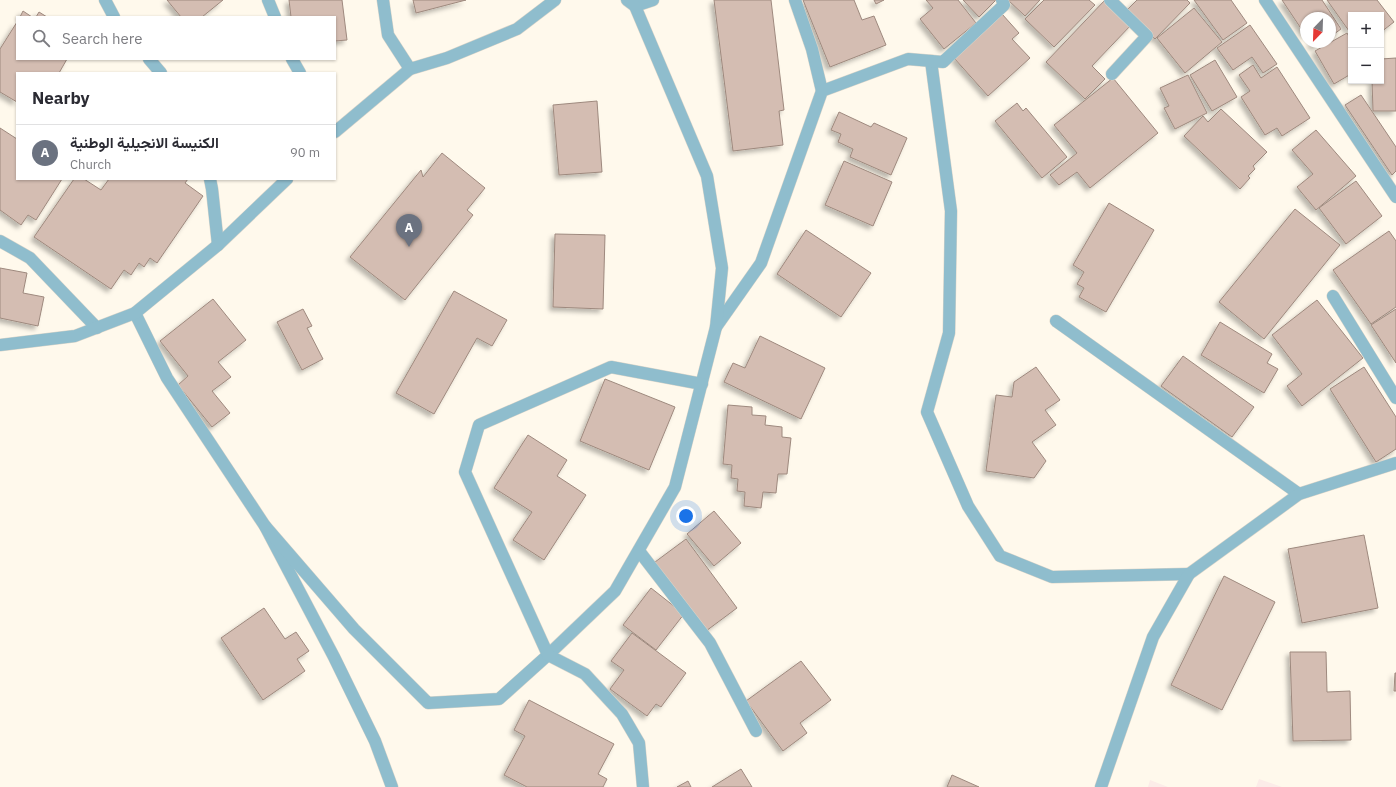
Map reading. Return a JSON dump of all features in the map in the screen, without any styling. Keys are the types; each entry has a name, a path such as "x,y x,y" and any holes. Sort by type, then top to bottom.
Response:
{"street":[{"path":"105,0 113,16"},
{"path":"268,0 275,16"},
{"path":"383,0 388,35 410,69"},
{"path":"336,127 410,69 447,58 517,29 555,0"},
{"path":"265,526 354,629 428,703 499,699 615,591 675,487 716,327 722,268 707,176 631,3 653,0"},
{"path":"716,327 761,263 822,91 812,49 795,0"},
{"path":"822,91 908,58 944,62 1004,5 1002,0"},
{"path":"1110,0 1147,36 1112,74"},
{"path":"1265,0 1396,197"},
{"path":"150,60 160,72"},
{"path":"293,60 299,72"},
{"path":"931,61 951,211 949,333 927,412 968,506 1000,556 1052,577 1189,574"},
{"path":"210,180 218,245"},
{"path":"0,345 75,336 135,313 218,245 286,180"},
{"path":"0,241 30,258 97,328"},
{"path":"1333,296 1396,398"},
{"path":"135,313 167,378 265,526 334,657 372,734 392,787"},
{"path":"1056,321 1299,494"},
{"path":"643,787 639,743 622,714 585,674 548,655 465,472 479,425 611,367 702,384"},
{"path":"1100,787 1153,637 1189,574 1299,494 1396,463"},
{"path":"639,551 710,643 756,731"}],"shaded area":[{"path":"1259,779 1282,787 1256,787"},
{"path":"1150,780 1168,787 1148,787"}],"building":[{"path":"167,0 223,0 203,16 180,16"},
{"path":"289,0 342,0 347,40 336,41 336,16 291,16"},
{"path":"413,0 466,0 416,13"},
{"path":"714,0 771,0 784,110 779,111 783,145 733,151"},
{"path":"803,0 854,0 862,20 874,16 886,45 830,67"},
{"path":"874,0 884,0 876,4"},
{"path":"926,0 958,0 976,23 944,49 920,19 933,8"},
{"path":"963,0 996,0 979,17"},
{"path":"1008,0 1040,0 1025,16"},
{"path":"1044,0 1089,0 1095,5 1054,47 1025,19"},
{"path":"1105,0 1132,24 1092,66 1105,79 1085,99 1046,62"},
{"path":"1137,0 1187,0 1190,3 1155,39 1127,10"},
{"path":"1194,0 1231,0 1247,23 1223,40"},
{"path":"1282,0 1322,0 1330,12 1300,12 1300,27"},
{"path":"1327,0 1377,0 1394,22 1384,30 1384,12 1348,12 1348,30"},
{"path":"1194,8 1222,42 1185,73 1157,38"},
{"path":"23,11 30,16 20,16"},
{"path":"39,12 45,16 37,16"},
{"path":"1002,14 1019,33 1012,39 1030,58 988,96 954,58"},
{"path":"1336,21 1341,29 1336,33"},
{"path":"16,24 16,60 66,60 60,72 16,72 16,101 0,92 0,49"},
{"path":"1250,25 1277,64 1263,73 1252,57 1233,70 1217,48"},
{"path":"1347,33 1348,35 1348,76 1334,84 1315,51 1320,48 1336,48 1336,39"},
{"path":"1396,58 1396,111 1373,111 1372,84 1384,84 1384,59"},
{"path":"1215,60 1237,97 1212,111 1190,75"},
{"path":"1253,65 1261,78 1277,67 1310,118 1282,136 1277,128 1265,135 1241,97 1250,91 1239,75"},
{"path":"1188,75 1207,113 1175,129 1164,108 1169,106 1160,88"},
{"path":"1113,78 1158,133 1090,188 1077,172 1059,185 1050,175 1077,153 1054,125"},
{"path":"1361,95 1396,147 1396,171 1392,175 1345,105"},
{"path":"597,101 602,172 559,175 553,105"},
{"path":"1017,103 1023,111 1026,108 1067,157 1042,178 995,121"},
{"path":"1221,109 1267,152 1253,166 1255,169 1248,176 1250,178 1240,189 1184,136 1203,116 1208,122"},
{"path":"839,112 871,127 874,123 907,138 891,175 850,157 853,149 838,142 841,134 831,130"},
{"path":"0,128 16,138 16,180 61,180 36,220 28,215 21,225 0,210"},
{"path":"1316,130 1356,176 1316,210 1297,187 1313,174 1292,150"},
{"path":"442,153 485,188 467,210 473,215 405,300 350,257 421,170 423,177"},
{"path":"844,161 892,182 873,226 825,205"},
{"path":"73,180 86,180 101,190 108,180 187,180 185,183 203,196 157,263 150,258 144,267 139,263 131,275 124,270 111,289 34,237"},
{"path":"1356,181 1382,216 1346,244 1319,208"},
{"path":"1109,203 1154,230 1106,312 1079,297 1084,288 1077,284 1084,272 1073,265"},
{"path":"1295,209 1340,245 1264,339 1219,302"},
{"path":"806,230 871,273 841,317 777,274"},
{"path":"1389,231 1396,241 1396,307 1371,324 1333,270"},
{"path":"555,234 605,235 603,309 553,307"},
{"path":"0,268 27,273 23,293 44,297 38,326 0,318"},
{"path":"454,291 507,320 492,346 477,338 434,414 396,393"},
{"path":"213,299 246,340 218,362 231,377 212,391 230,413 212,427 178,385 188,376 160,341"},
{"path":"1317,300 1363,358 1302,406 1287,386 1302,374 1272,335"},
{"path":"303,309 312,326 307,328 323,359 302,370 277,322"},
{"path":"1396,309 1396,363 1371,325"},
{"path":"1220,322 1272,354 1267,363 1278,369 1264,393 1201,355"},
{"path":"760,336 825,368 801,419 724,382 733,363 745,368"},
{"path":"1183,356 1254,407 1232,437 1161,386"},
{"path":"1036,367 1060,400 1045,410 1056,425 1032,442 1046,461 1034,478 986,471 996,395 1012,397 1014,382"},
{"path":"1364,367 1396,417 1396,449 1376,462 1330,389"},
{"path":"605,379 675,407 649,470 580,441"},
{"path":"728,405 752,407 752,415 766,416 765,425 782,427 782,437 791,438 787,474 778,474 776,493 763,492 761,508 744,506 745,492 737,491 738,479 731,478 732,465 723,464"},
{"path":"528,435 567,460 557,476 586,495 544,560 513,540 532,512 494,488"},
{"path":"714,511 741,543 714,566 687,534"},
{"path":"1364,535 1378,608 1302,623 1288,549"},
{"path":"686,539 737,608 706,631 655,562"},
{"path":"1224,576 1275,602 1222,710 1171,685"},
{"path":"651,588 684,614 656,650 623,625"},
{"path":"264,608 285,639 296,632 309,651 297,659 305,671 263,700 221,638"},
{"path":"632,633 686,673 661,707 656,704 647,716 610,689 624,670 611,661"},
{"path":"1290,652 1326,652 1327,692 1350,691 1351,740 1293,741"},
{"path":"801,661 831,700 800,723 807,733 783,751 746,701"},
{"path":"1395,673 1396,691 1394,691"},
{"path":"529,700 614,744 598,774 607,779 603,787 527,787 504,775 525,736 514,730"},
{"path":"741,769 752,787 712,787"},
{"path":"952,775 979,787 947,787"},
{"path":"688,781 691,787 677,787"}],"place":[{"name":"الكنيسة الانجيلية الوطنية","path":"409,247"}]}
